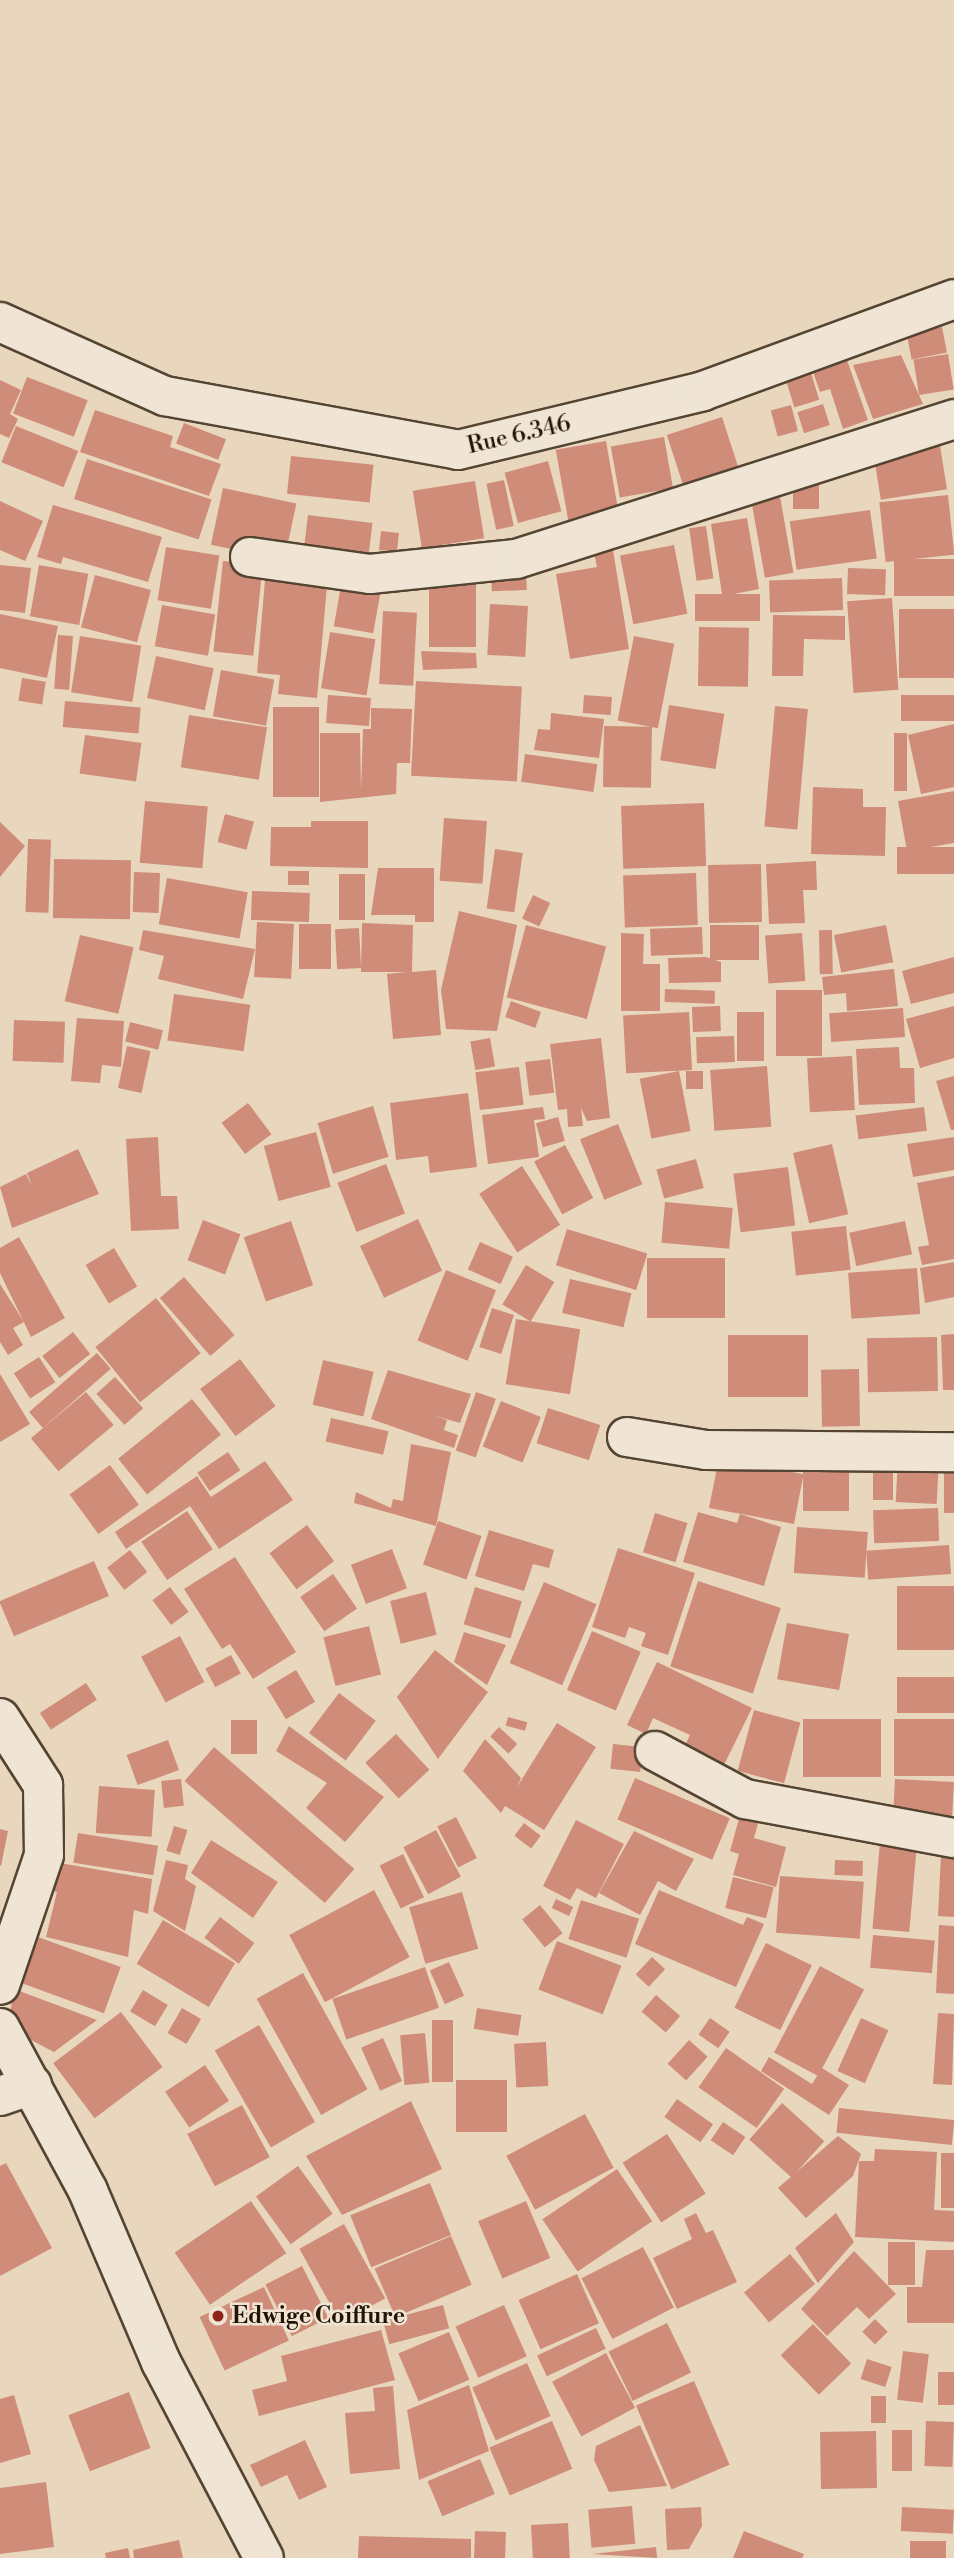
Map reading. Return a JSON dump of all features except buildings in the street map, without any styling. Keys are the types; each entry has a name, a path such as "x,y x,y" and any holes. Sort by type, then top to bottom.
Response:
{"street":[{"name":"Rue 6.346","path":"0,322 165,396 458,450 703,391 954,299"},
{"path":"250,557 370,574 516,559 954,419"},
{"path":"627,1437 706,1450 954,1452"},
{"path":"0,1718 43,1785 44,1855 0,1985"},
{"path":"655,1751 745,1799 954,1838"},
{"path":"0,2028 16,2090 88,2191 161,2362 264,2558"}],"place":[{"name":"Edwige Coiffure","path":"218,2316"}]}
